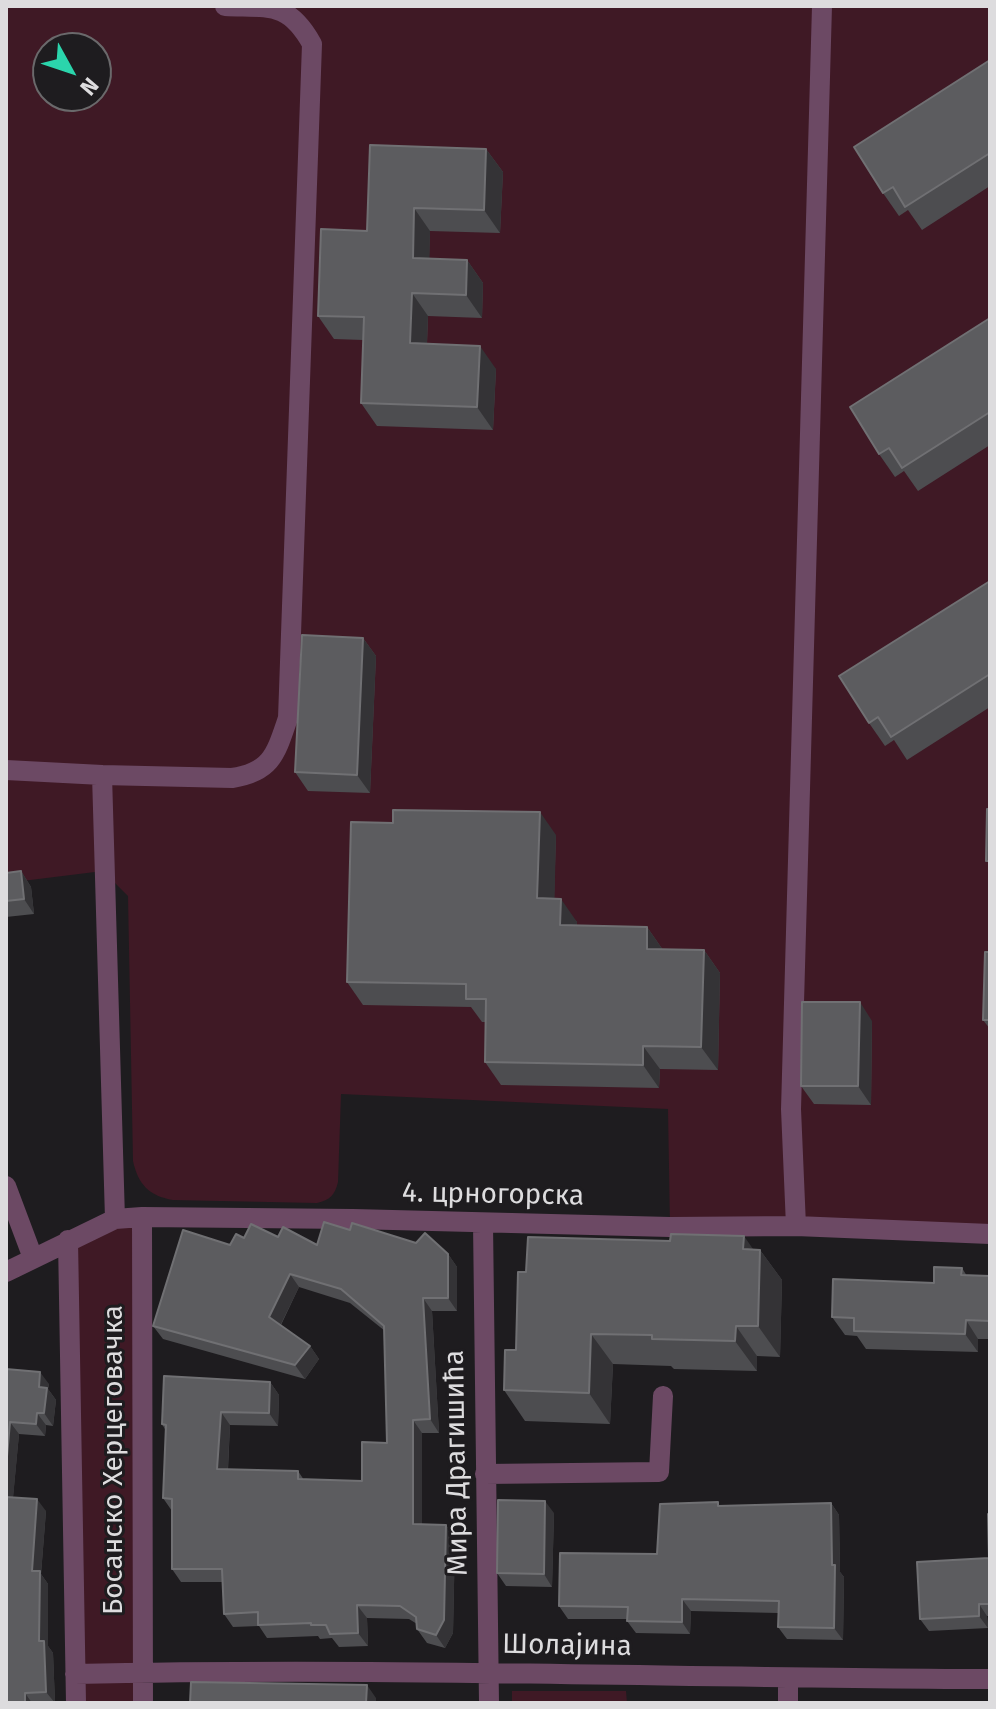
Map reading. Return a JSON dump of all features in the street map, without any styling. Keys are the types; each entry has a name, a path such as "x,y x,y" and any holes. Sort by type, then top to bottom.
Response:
{"street":[{"path":"6,770 232,778 251,775 269,764 280,744 288,718 312,44 301,15 268,8 225,6"},
{"path":"796,1226 791,1109 822,6"},
{"path":"102,775 115,1219"},
{"path":"6,1186 33,1258"},
{"name":"4. црногорска","path":"6,1272 115,1219 142,1217 670,1227 796,1226 990,1234"},
{"name":"Босанско Херцеговачка","path":"142,1217 143,1703"},
{"name":"Мира Драгишића","path":"483,1223 489,1703"},
{"name":"Босанско Херцеговачка","path":"68,1240 76,1703"},
{"path":"485,1474 659,1472 663,1396"},
{"name":"Шолајина","path":"75,1674 489,1673 788,1679 990,1679"},
{"path":"788,1679 788,1703"}],"shaded area":[{"path":"6,6 990,6 990,1234 670,1227 668,1109 341,1094 338,1182 329,1198 317,1203 173,1200 157,1195 146,1188 133,1161 128,896 103,871 6,883"},
{"path":"142,1217 143,1703 76,1703 68,1240"},
{"path":"512,1691 626,1691 627,1703 512,1703"}],"building":[{"path":"990,60 990,153 905,207 893,187 883,193 854,147"},
{"path":"370,145 486,149 484,210 414,208 413,258 467,260 466,295 412,293 410,343 480,346 477,407 361,403 364,317 318,316 321,229 367,231"},
{"path":"990,318 990,412 902,468 889,448 879,454 850,407"},
{"path":"990,581 990,674 891,737 878,717 869,723 839,676"},
{"path":"302,635 363,638 357,775 295,772"},
{"path":"987,809 990,809 990,861 986,861"},
{"path":"393,810 540,812 537,898 561,899 560,925 647,927 647,949 704,950 701,1047 643,1046 643,1065 485,1062 486,999 466,999 466,984 347,982 351,822 393,823"},
{"path":"21,871 24,899 6,901 6,873"},
{"path":"985,952 990,952 990,1020 983,1020"},
{"path":"802,1002 860,1002 858,1086 801,1086"},
{"path":"324,1222 350,1230 352,1223 416,1243 425,1233 448,1254 448,1298 423,1298 430,1419 413,1420 413,1524 446,1525 444,1620 436,1635 417,1629 416,1617 400,1606 357,1605 358,1633 330,1634 326,1625 311,1623 258,1625 258,1612 224,1614 222,1569 172,1569 172,1499 163,1498 166,1425 162,1424 164,1376 270,1382 269,1413 221,1412 217,1469 298,1471 298,1479 362,1481 362,1442 387,1443 384,1326 341,1289 290,1274 269,1317 310,1346 295,1365 153,1326 183,1230 230,1245 236,1234 244,1238 251,1224 278,1237 283,1227 317,1245"},
{"path":"671,1234 744,1236 743,1249 760,1250 758,1326 736,1326 735,1341 591,1334 589,1393 504,1390 505,1350 516,1350 518,1272 526,1272 528,1237 670,1241"},
{"path":"934,1267 962,1268 961,1275 990,1276 990,1321 966,1320 965,1334 854,1331 854,1318 832,1317 833,1279 934,1283"},
{"path":"6,1369 40,1372 39,1387 47,1388 44,1413 37,1413 36,1424 10,1422 6,1468"},
{"path":"6,1497 37,1499 32,1571 40,1571 39,1641 44,1641 46,1692 25,1693 25,1703 6,1703"},
{"path":"498,1500 545,1501 544,1574 497,1573"},
{"path":"718,1502 718,1506 831,1503 832,1565 835,1565 834,1628 778,1627 779,1601 682,1599 682,1622 627,1621 628,1607 559,1606 560,1553 657,1554 660,1504"},
{"path":"990,1514 990,1604 979,1604 979,1616 920,1619 917,1562 989,1558"},
{"path":"191,1682 367,1685 366,1703 190,1703"}]}
